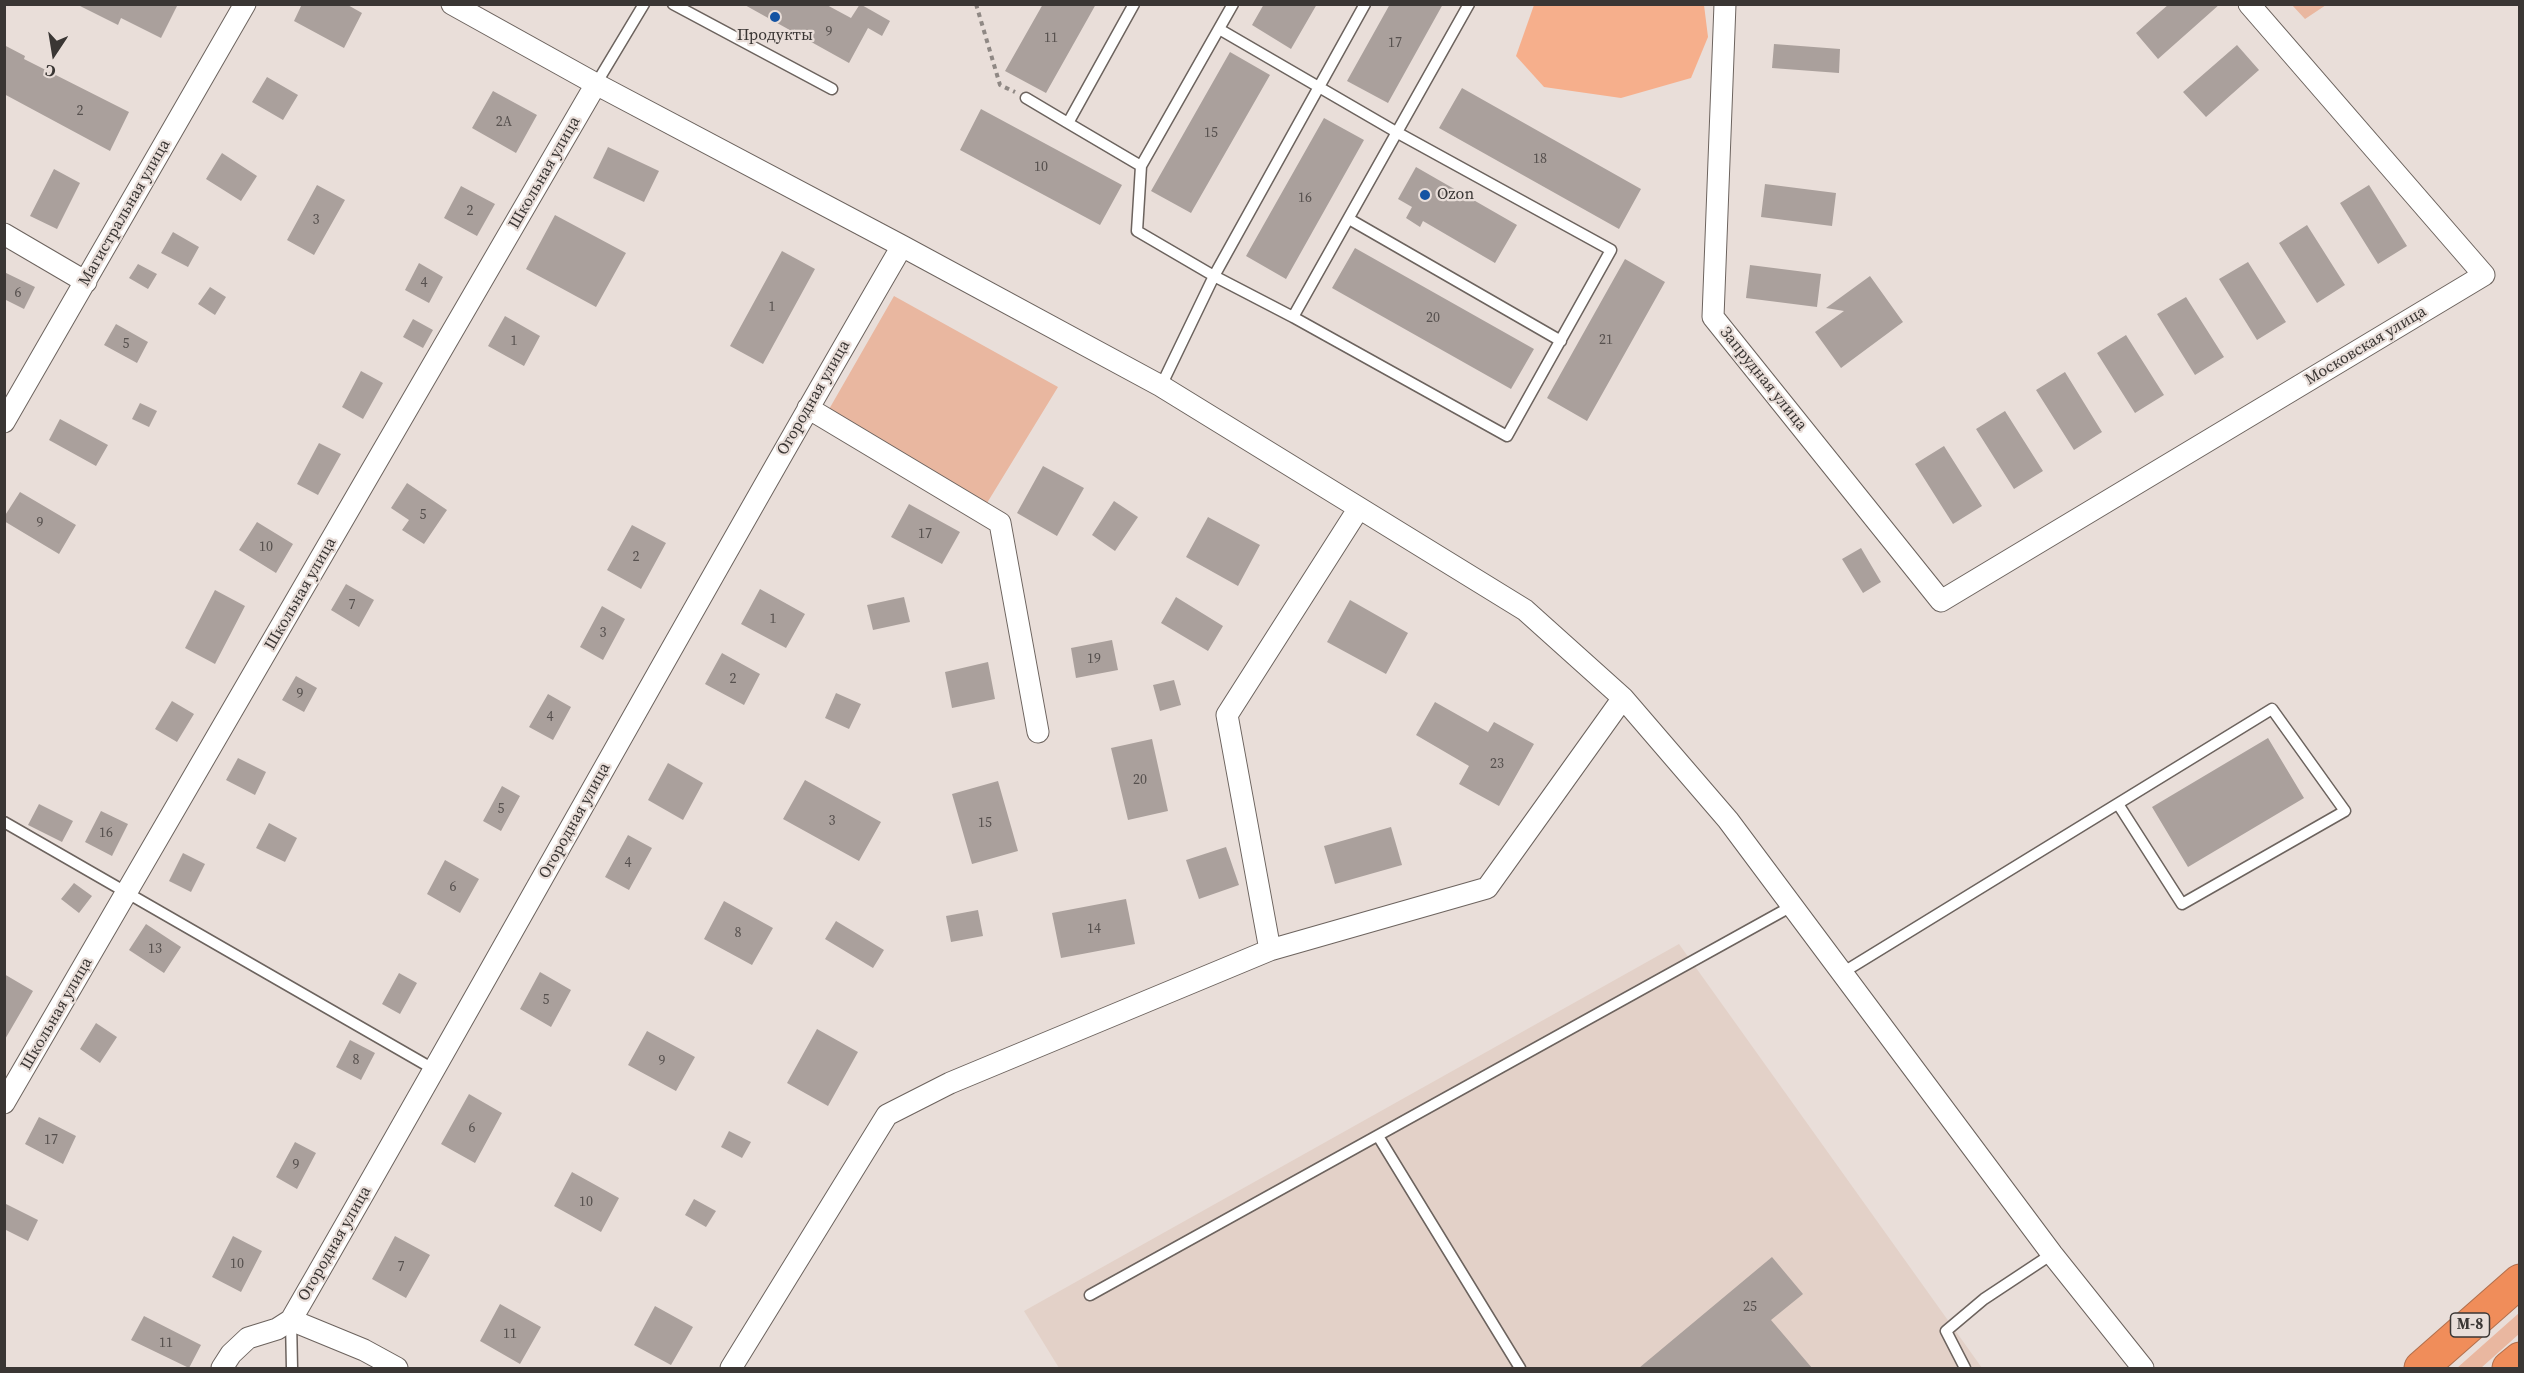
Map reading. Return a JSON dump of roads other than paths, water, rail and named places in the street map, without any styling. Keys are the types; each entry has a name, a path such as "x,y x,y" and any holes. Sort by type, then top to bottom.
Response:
{"highway":[{"name":"М-8","path":"2421,1368 2520,1281"},
{"path":"2509,1368 2520,1359"}],"street":[{"name":"Магистральная улица","path":"4,422 245,4"},
{"path":"452,4 596,84 1161,386 1525,610 1623,698 1728,820 2052,1254 2143,1368"},
{"name":"Запрудная улица","path":"1725,4 1713,317 1941,601"},
{"name":"Московская улица","path":"1941,601 2484,275 2249,4"},
{"name":"Школьная улица","path":"4,1103 596,84"},
{"path":"4,234 86,282"},
{"name":"Огородная улица","path":"222,1368 231,1354 249,1338 277,1329 291,1320 902,246"},
{"path":"808,408 1000,523 1038,732"},
{"path":"1270,950 1227,715 1359,508"},
{"path":"731,1368 887,1115 950,1083 1270,950 1487,888 1623,698"},
{"path":"291,1320 364,1350 397,1368"}],"lane":[{"path":"596,84 644,4"},
{"path":"673,4 832,89"},
{"path":"1068,123 1134,4"},
{"path":"1219,29 1398,133 1611,250 1508,436 1214,276 1137,231 1141,166 1233,4"},
{"path":"1161,386 1214,276 1365,4"},
{"path":"1293,317 1469,4"},
{"path":"1026,98 1141,166"},
{"path":"1349,219 1561,341"},
{"path":"1842,973 2272,709 2345,811 2181,904 2118,804"},
{"path":"4,822 435,1070"},
{"path":"1090,1295 1792,906"},
{"path":"1378,1136 1520,1368"},
{"path":"1965,1368 1946,1331 1984,1299 2052,1254"},
{"path":"291,1320 292,1368"}],"place":[{"name":"Продукты","path":"775,17"},
{"name":"Ozon","path":"1425,195"}]}
